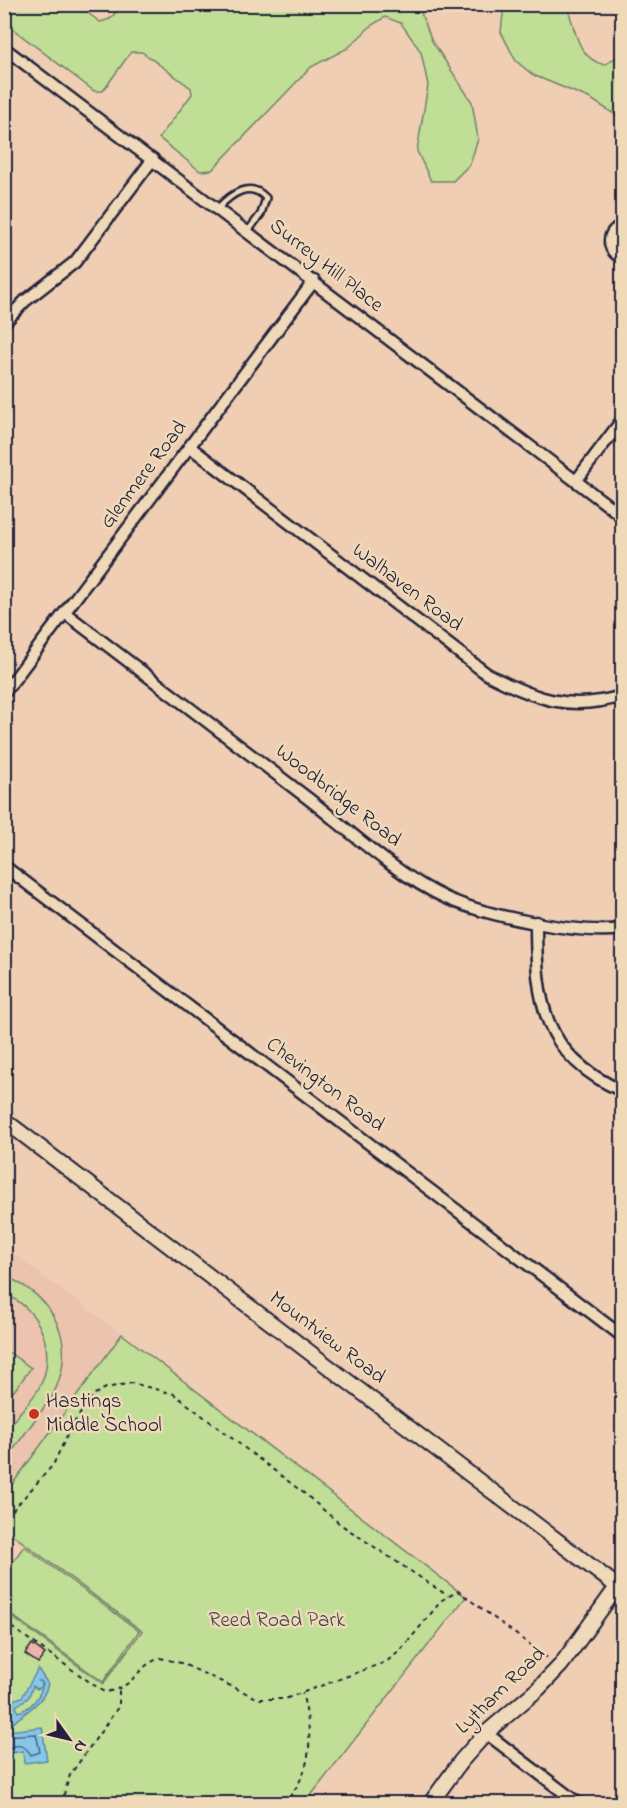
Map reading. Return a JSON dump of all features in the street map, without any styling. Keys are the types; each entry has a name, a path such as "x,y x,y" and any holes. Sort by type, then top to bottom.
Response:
{"street":[{"name":"Surrey Hill Place","path":"4,48 622,516"},
{"path":"4,323 25,300 75,262 153,159"},
{"path":"622,225 613,231 610,241 613,251 622,258"},
{"name":"Glenmere Road","path":"4,693 314,281"},
{"path":"576,481 622,420"},
{"name":"Walhaven Road","path":"190,447 487,674 529,696 560,703 584,704 622,696"},
{"name":"Woodbridge Road","path":"65,613 413,878 445,897 474,908 536,922 606,932 622,929"},
{"name":"Chevington Road","path":"4,866 622,1336"},
{"path":"536,922 536,973 544,1013 553,1032 582,1067 622,1091"},
{"name":"Mountview Road","path":"4,1120 621,1586"},
{"name":"Lytham Road","path":"430,1803 461,1761 486,1733 538,1689 561,1665 621,1586"},
{"path":"486,1733 579,1803"}],"lane":[{"path":"218,208 227,199 244,190 262,193 266,198 266,205 248,231"}],"path":[{"path":"4,1514 11,1512 43,1479 60,1454 71,1427 93,1395 106,1388 132,1383 174,1394 305,1494 340,1524 448,1596"},
{"path":"4,1473 12,1478"},
{"path":"4,1622 98,1690 104,1692 119,1690 143,1667 160,1658 181,1663 260,1699 273,1701 302,1693 386,1662 401,1650 448,1596 458,1591 550,1659"},
{"path":"61,1803 70,1775 119,1707 119,1690"},
{"path":"283,1803 300,1778 310,1747 311,1731 302,1693"}],"shaded area":[{"name":"Hastings Middle School","path":"5,1248 122,1334 5,1494"}],"green space":[{"path":"4,5 77,5 100,22 110,19 122,5 418,5 432,41 472,102 478,139 470,164 453,181 431,181 417,151 428,85 421,52 401,23 385,17 372,25 348,48 311,67 212,170 200,171 159,138 192,94 191,88 142,52 131,52 103,91 94,91 5,23"},
{"path":"504,5 567,5 578,42 588,56 605,65 622,53 622,119 591,99 533,75 516,61 501,32"},
{"path":"5,1276 23,1285 49,1310 62,1340 63,1358 60,1376 53,1395 5,1461 3,1444 5,1434 39,1388 47,1361 43,1334 37,1321 18,1301 5,1294"},
{"name":"Reed Road Park","path":"122,1334 466,1597 305,1803 5,1803 5,1612 103,1684 142,1631 5,1529 5,1494"},
{"path":"4,1349 31,1368 5,1403 4,1403"},
{"path":"24,1546 139,1631 103,1682 5,1610 5,1573"}],"water":[{"path":"38,1669 48,1684 45,1692 41,1699 13,1723 8,1731 42,1727 47,1760 24,1763 23,1751 12,1753 12,1757 5,1758 5,1697 13,1700 22,1697","holes":["37,1681 41,1681 43,1684 42,1689 37,1698 27,1708 18,1712 16,1706 28,1698 33,1686 37,1689 42,1687 41,1682"]}],"building":[{"path":"32,1644 45,1654 38,1663 25,1654"}],"place":[{"name":"Hastings Middle School","path":"34,1414"}]}
